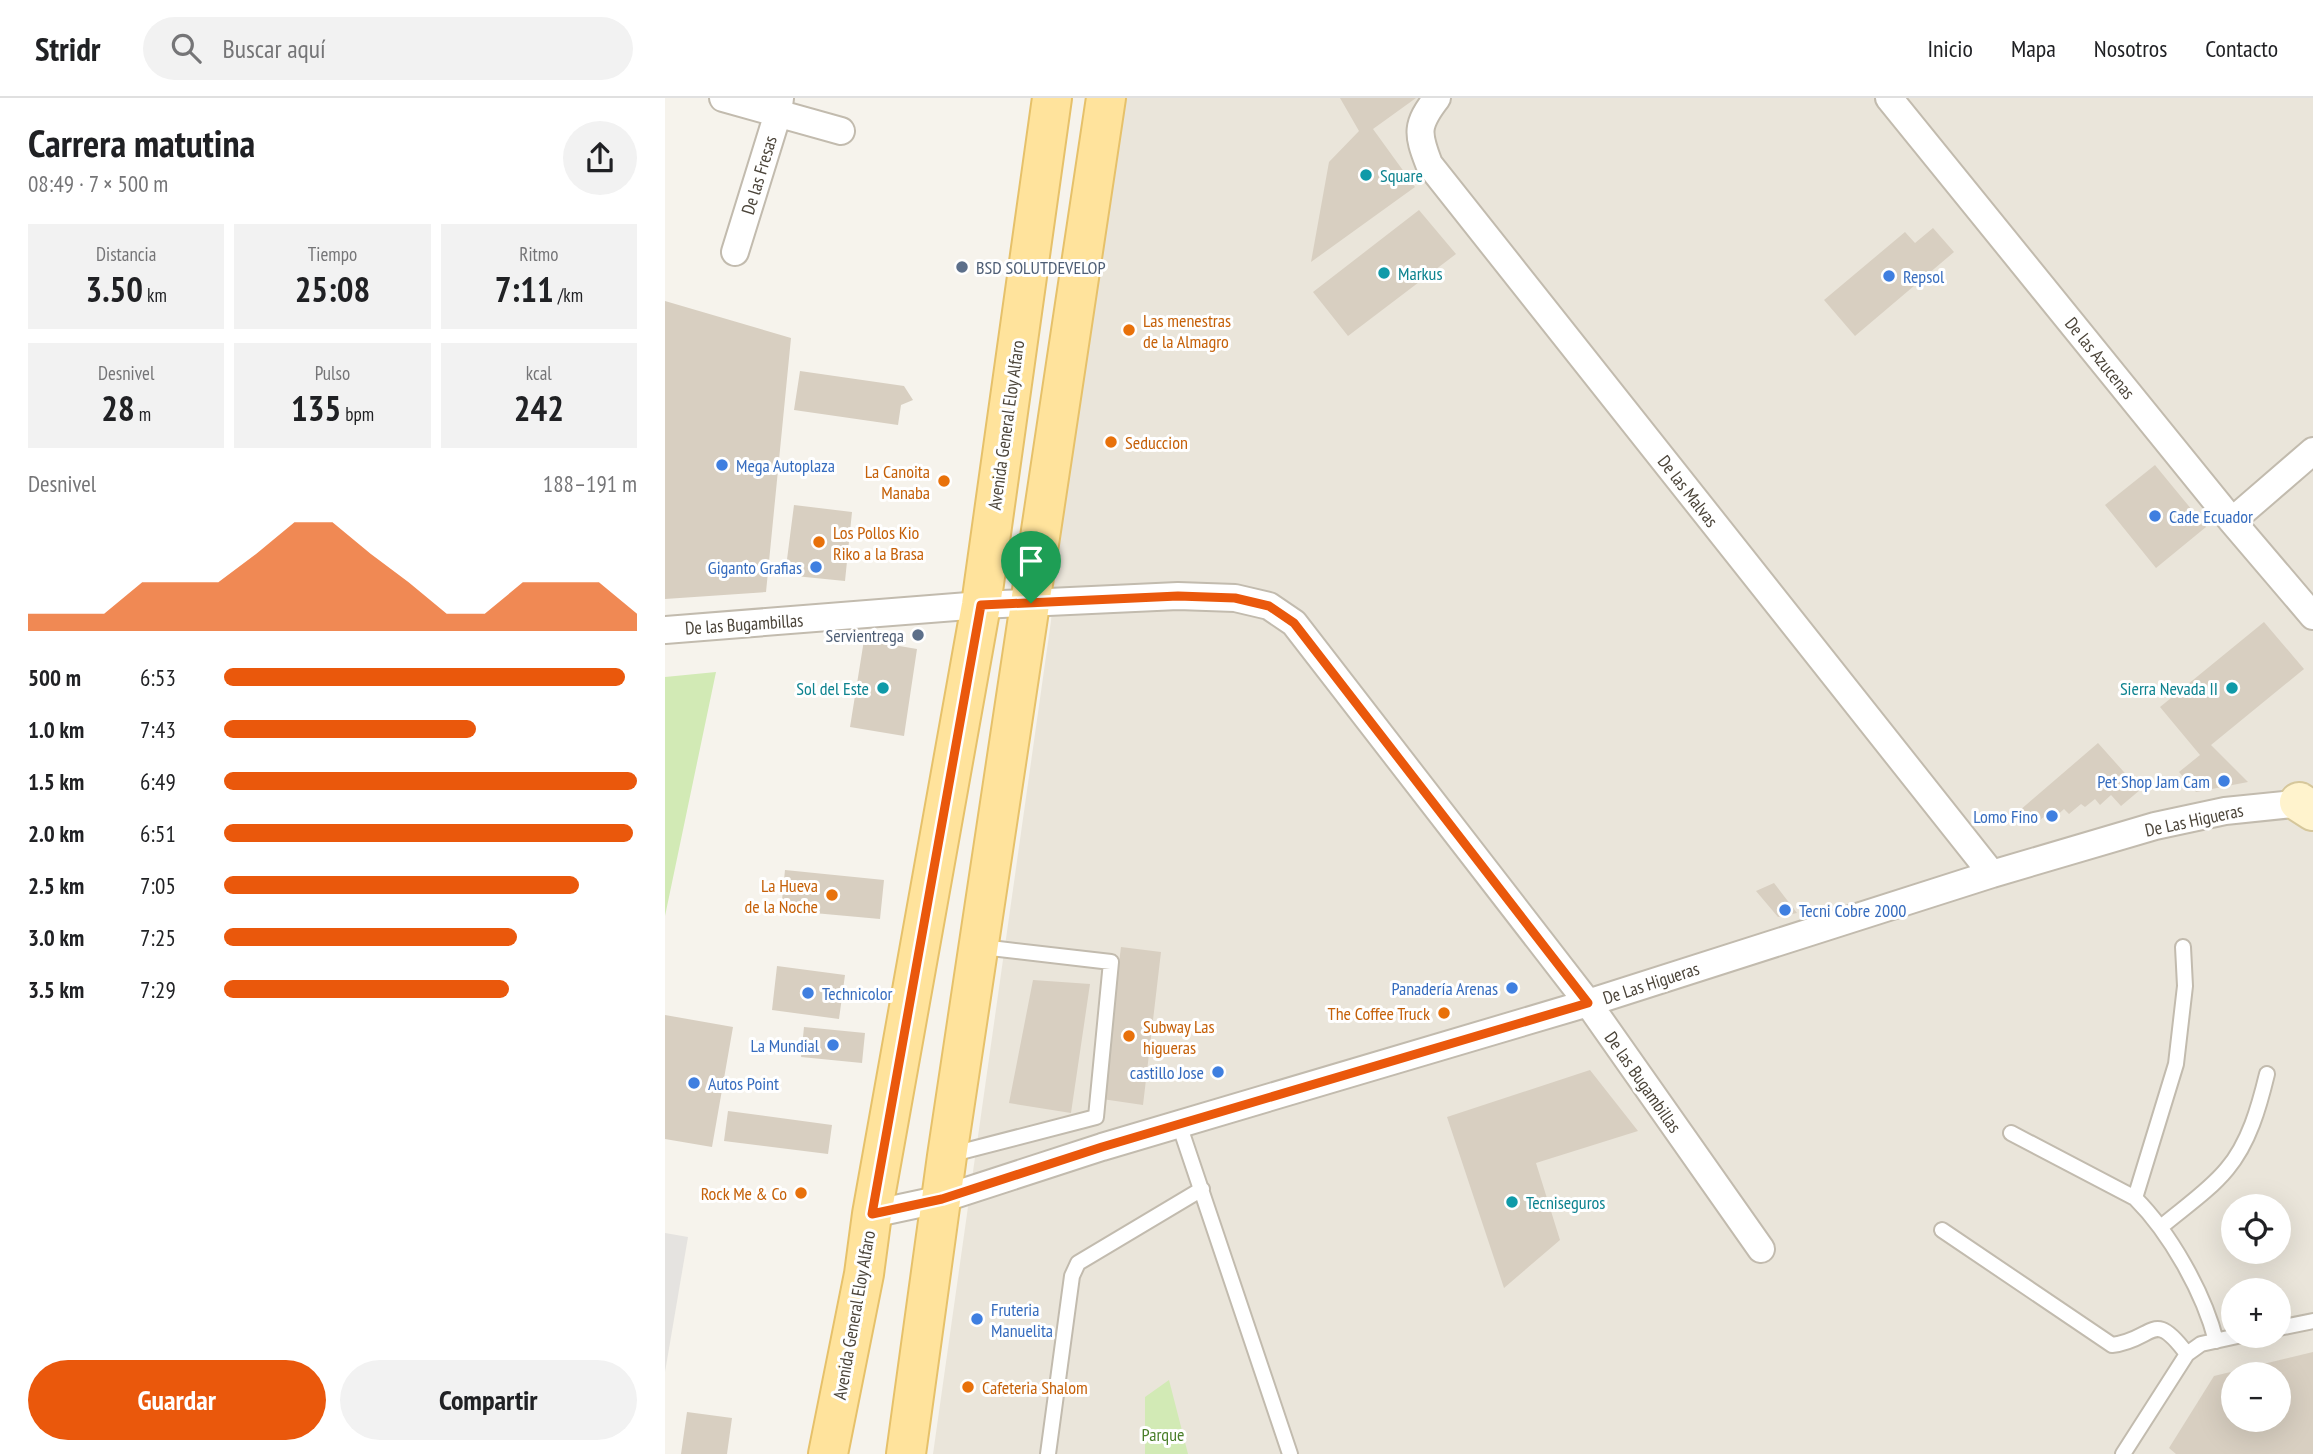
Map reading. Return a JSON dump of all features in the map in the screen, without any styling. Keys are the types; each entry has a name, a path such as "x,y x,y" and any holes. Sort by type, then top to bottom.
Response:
{"main road":[{"name":"Avenida General Eloy Alfaro","path":"828,1454 864,1274 872,1214 981,605 1052,98"},
{"path":"906,1454 947,1156 1106,98"}],"street":[{"path":"723,98 779,106 841,131"},
{"name":"De las Malvas","path":"1437,98 1420,124 1420,141 1429,164 1992,874"},
{"name":"De las Azucenas","path":"1889,98 2232,521 2313,616"},
{"name":"De las Fresas","path":"735,252 779,106"},
{"path":"2232,521 2313,451"},
{"name":"De las Bugambillas","path":"665,630 981,605 1178,596 1235,598 1269,606 1294,623 1588,1003 1761,1250"},
{"name":"De Las Higueras","path":"872,1214 942,1199 1099,1132 1179,1124 1588,1003 1992,874 2155,826 2225,811 2308,805"}],"lane":[{"path":"947,1156 1099,1132 1111,962 978,947"},
{"path":"2135,1198 2176,1064 2185,986 2183,947"},
{"path":"2161,1227 2226,1171 2239,1153 2267,1074"},
{"path":"1179,1124 1290,1454"},
{"path":"2011,1133 2135,1198 2161,1227 2202,1298 2216,1341"},
{"path":"1048,1454 1072,1276 1078,1263 1202,1189"},
{"path":"1942,1230 2112,1345 2127,1343 2153,1328 2172,1333 2187,1354"},
{"path":"2291,1326 2313,1321"},
{"path":"2123,1454 2187,1354 2201,1344 2221,1340"}],"shaded area":[{"path":"1094,98 2313,98 2313,1454 933,1454 1051,621"},
{"path":"665,1233 688,1237 665,1372"}],"green space":[{"path":"716,672 665,916 665,677"},
{"name":"Parque","path":"1169,1380 1188,1454 1145,1454 1145,1397"}],"building":[{"name":"Square","path":"1340,98 1416,98 1373,129 1415,187 1311,262 1329,162 1359,131"},
{"name":"Markus","path":"1419,210 1456,254 1348,336 1313,292"},
{"name":"Repsol","path":"1933,228 1954,252 1855,336 1824,300 1905,232 1915,243"},
{"name":"Mega Autoplaza","path":"665,301 791,338 766,592 665,599"},
{"path":"800,371 904,386 913,400 901,405 898,425 794,410"},
{"name":"Cade Ecuador","path":"2155,465 2206,527 2156,568 2105,505"},
{"path":"794,505 852,512 845,581 785,575"},
{"name":"Sierra Nevada II","path":"2264,622 2304,669 2211,745 2248,782 2196,792 2179,772 2200,755 2160,707"},
{"name":"Sol del Este","path":"864,640 917,649 904,736 850,727"},
{"path":"2098,743 2140,790 2121,806 2111,795 2100,805 2095,799 2085,807 2081,804 2069,814 2064,809 2051,821 2046,815 2033,826 2019,811"},
{"name":"La Hueva de la Noche","path":"785,870 884,880 880,919 781,910"},
{"path":"1774,883 1797,913 1778,917 1756,891"},
{"path":"1121,947 1161,952 1143,1105 1102,1099"},
{"name":"Technicolor","path":"777,966 845,975 839,1019 772,1010"},
{"path":"1033,980 1090,984 1071,1113 1009,1103"},
{"name":"Autos Point","path":"665,1015 733,1027 712,1147 665,1139"},
{"name":"La Mundial","path":"804,1027 865,1033 862,1063 801,1057"},
{"name":"Tecniseguros","path":"1590,1070 1638,1131 1536,1163 1560,1240 1504,1288 1447,1117"},
{"path":"728,1111 832,1125 828,1154 724,1141"},
{"path":"2313,1352 2313,1454 2176,1454 2169,1448 2214,1376 2221,1374 2221,1432 2291,1432 2291,1362 2272,1362"},
{"path":"687,1412 732,1418 727,1454 681,1454"}],"place":[{"name":"Square","path":"1366,175"},
{"name":"BSD SOLUTDEVELOP","path":"962,267"},
{"name":"Markus","path":"1384,273"},
{"name":"Repsol","path":"1889,276"},
{"name":"Las menestras de la Almagro","path":"1129,330"},
{"name":"Seduccion","path":"1111,442"},
{"name":"Mega Autoplaza","path":"722,465"},
{"name":"La Canoita Manaba","path":"944,481"},
{"name":"Cade Ecuador","path":"2155,516"},
{"name":"Los Pollos Kio Riko a la Brasa","path":"819,542"},
{"name":"Giganto Grafias","path":"816,567"},
{"name":"Servientrega","path":"918,635"},
{"name":"Sol del Este","path":"883,688"},
{"name":"Sierra Nevada II","path":"2232,688"},
{"name":"Pet Shop Jam Cam","path":"2224,781"},
{"name":"Lomo Fino","path":"2052,816"},
{"name":"La Hueva de la Noche","path":"832,895"},
{"name":"Tecni Cobre 2000","path":"1785,910"},
{"name":"Panadería Arenas","path":"1512,988"},
{"name":"Technicolor","path":"808,993"},
{"name":"The Coffee Truck","path":"1444,1013"},
{"name":"Subway Las higueras","path":"1129,1036"},
{"name":"La Mundial","path":"833,1045"},
{"name":"castillo Jose","path":"1218,1072"},
{"name":"Autos Point","path":"694,1083"},
{"name":"Rock Me & Co","path":"801,1193"},
{"name":"Tecniseguros","path":"1512,1202"},
{"name":"Fruteria Manuelita","path":"977,1319"},
{"name":"Cafeteria Shalom","path":"968,1387"}],"route":[{"path":"1178,596 1235,598 1269,606 1294,623 1588,1003 1102,1147 942,1199 872,1214 981,605 1031,603 1178,596"}]}
